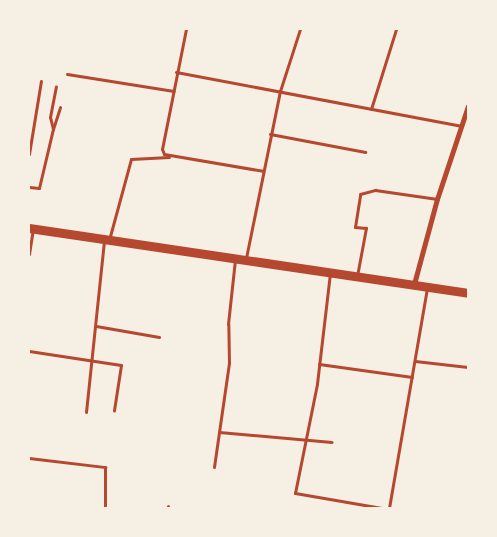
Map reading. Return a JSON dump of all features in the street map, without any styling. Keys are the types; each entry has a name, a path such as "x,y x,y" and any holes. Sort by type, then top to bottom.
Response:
{"main road":[{"path":"31,229 468,292"}],"street":[{"path":"414,284 437,199 468,106"}],"lane":[{"path":"172,157 162,149 186,29"},
{"path":"246,261 280,91 300,29"},
{"path":"371,110 396,29"},
{"path":"176,72 462,126"},
{"path":"67,74 174,91"},
{"path":"29,154 41,81"},
{"path":"53,130 50,117 56,87"},
{"path":"29,187 38,188 60,107"},
{"path":"270,134 365,152"},
{"path":"86,412 106,240 131,159 172,157 263,171"},
{"path":"356,277 366,228 355,227 360,194 374,190 437,199"},
{"path":"29,254 31,229"},
{"path":"214,467 229,363 228,324 235,259"},
{"path":"330,273 319,364 295,493 382,508"},
{"path":"389,508 428,286"},
{"path":"96,326 159,336"},
{"path":"29,351 92,359 121,365 114,410"},
{"path":"414,361 468,367"},
{"path":"319,364 412,377"},
{"path":"219,432 332,442"},
{"path":"29,458 105,467 105,508"}]}
